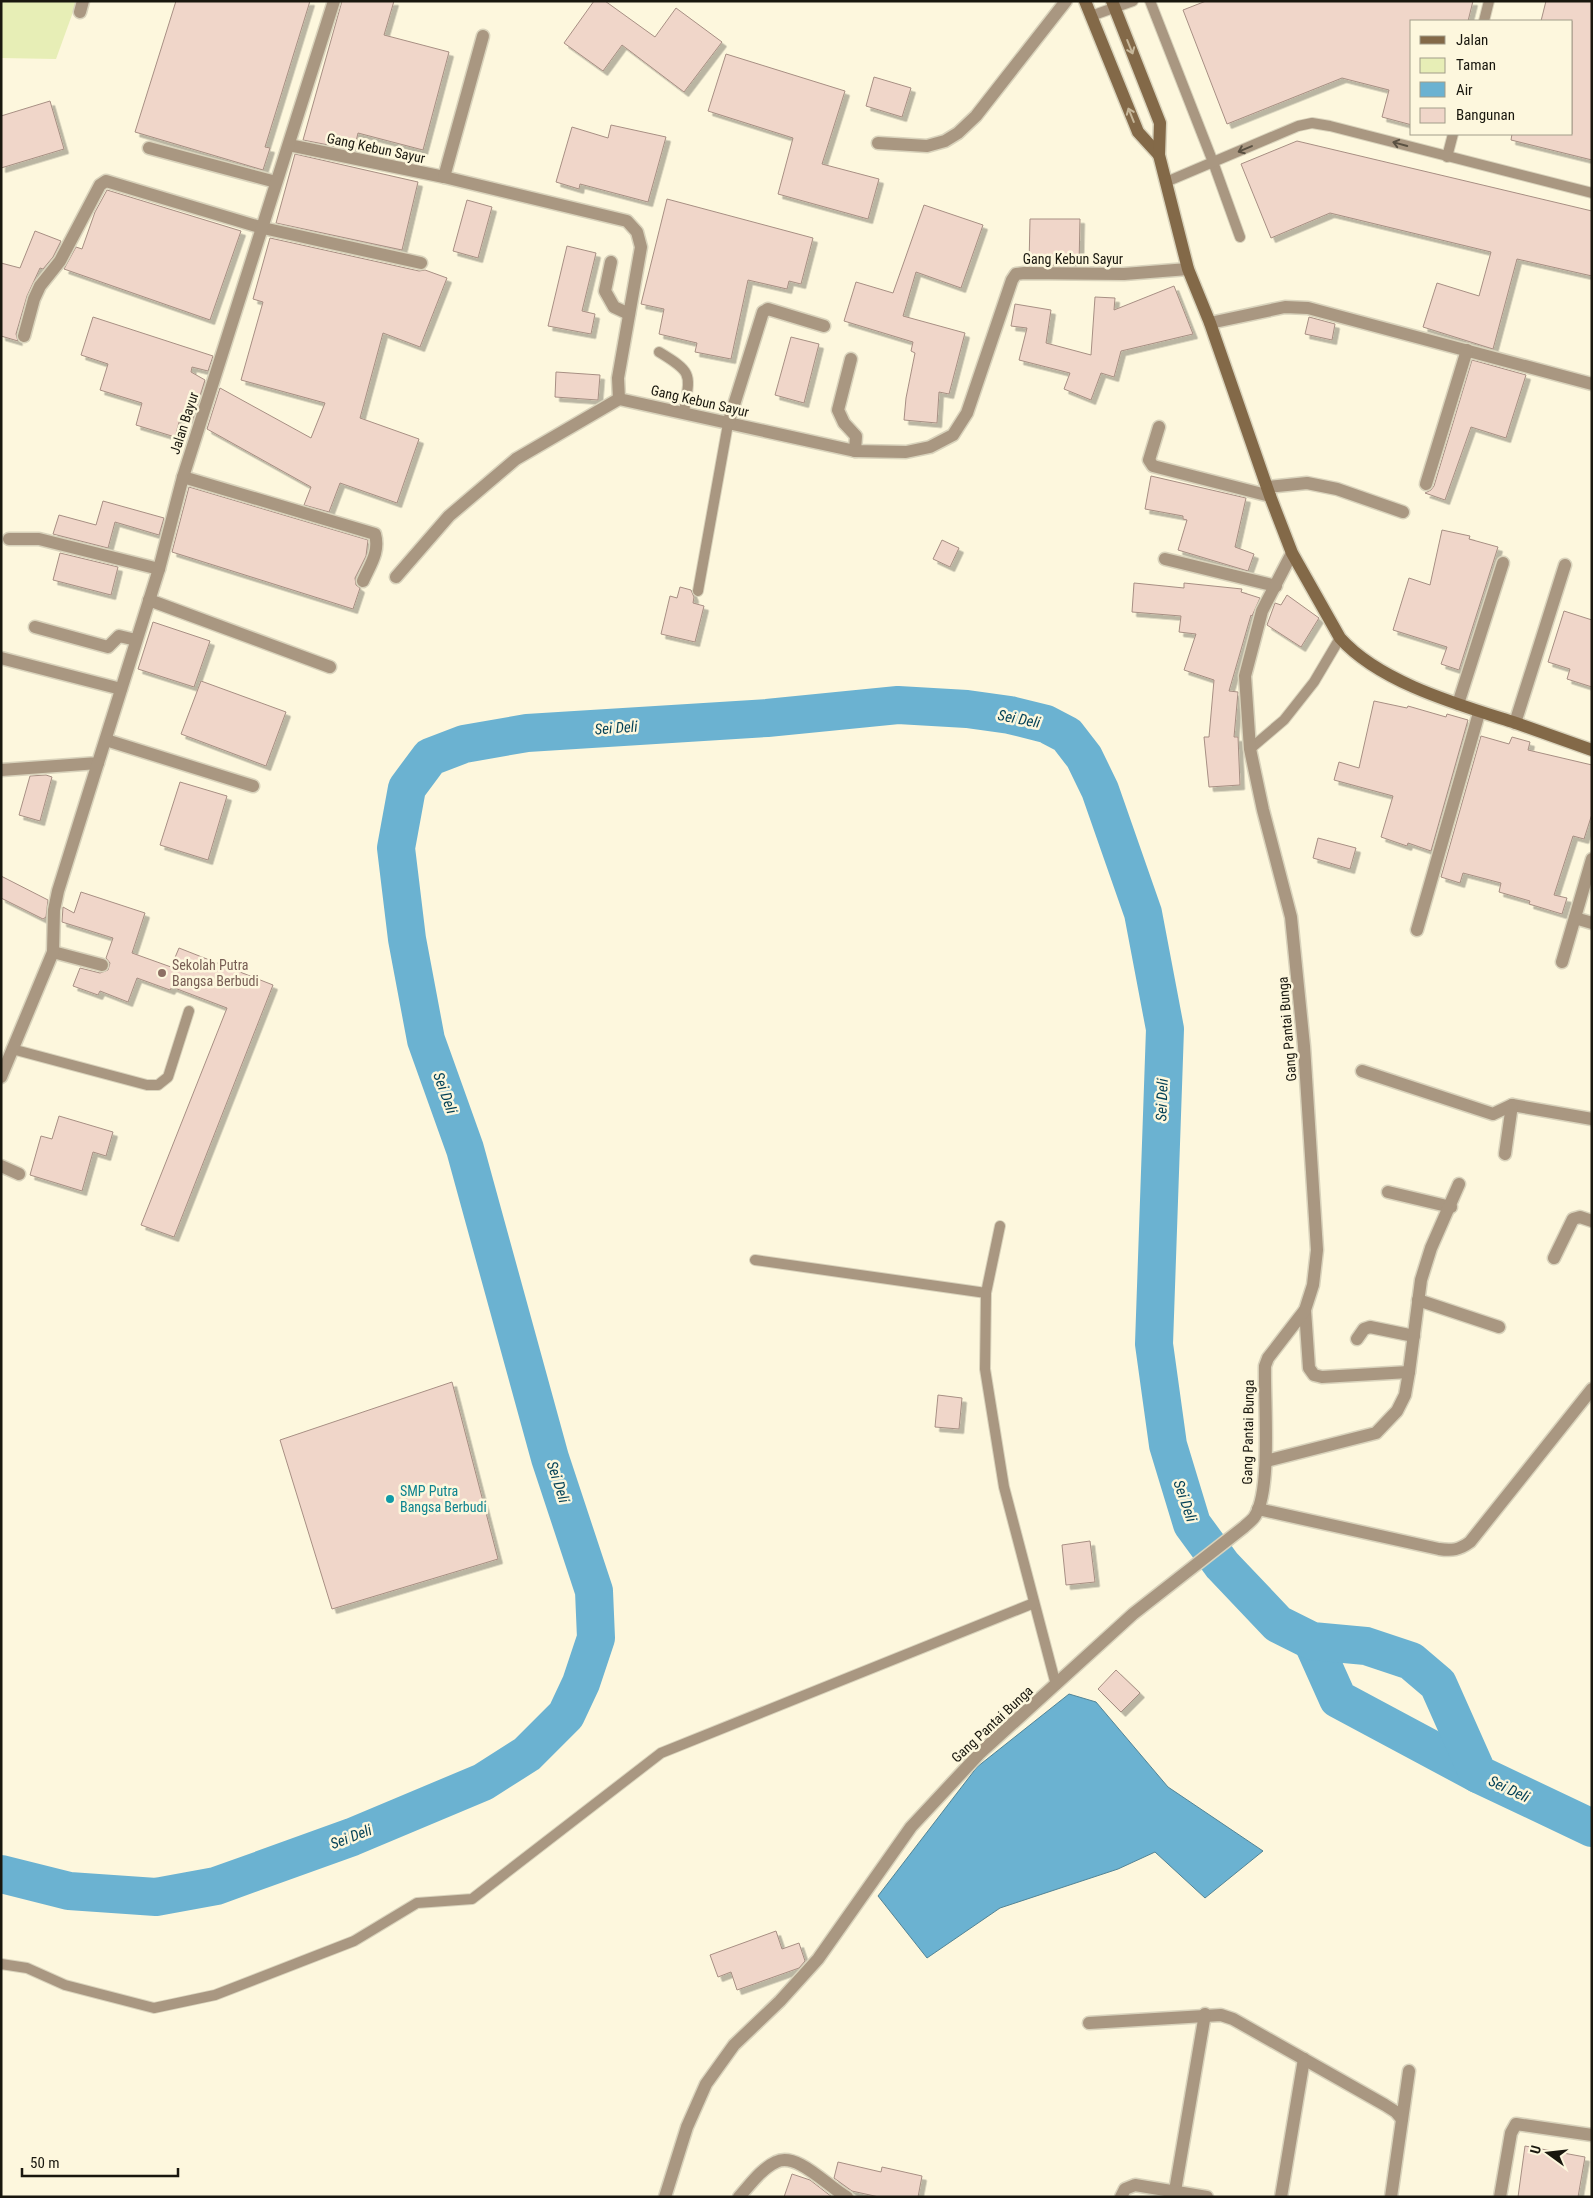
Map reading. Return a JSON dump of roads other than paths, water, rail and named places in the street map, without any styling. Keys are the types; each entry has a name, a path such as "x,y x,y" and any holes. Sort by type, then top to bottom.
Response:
{"main road":[{"path":"1085,1 1138,132 1159,155"},
{"path":"1113,5 1160,123 1159,155 1188,269 1210,323 1292,554 1340,638 1350,650 1370,665 1479,713 1515,723 1592,750"}],"street":[{"name":"Jalan Bayur","path":"53,952 54,918 58,891 149,600 183,477 334,1"},
{"path":"878,143 927,146 945,141 958,133 976,116 1066,1"},
{"path":"444,177 483,36"},
{"name":"Gang Kebun Sayur","path":"290,144 444,177 627,221 637,232 641,247 618,378 619,399 855,451 906,452 930,447 953,435 967,412 1012,280 1016,274 1024,272 1124,274 1188,269"},
{"path":"149,148 276,182"},
{"path":"24,336 34,299 40,286 60,260 103,182 106,181 263,228 421,264"},
{"path":"611,262 605,291 614,308 629,314"},
{"path":"1210,323 1286,307 1308,308 1592,384"},
{"path":"728,424 764,312 768,310 824,326"},
{"path":"1426,484 1467,350"},
{"path":"851,360 838,410 844,423 856,436 855,451"},
{"path":"396,577 449,516 516,459 619,399"},
{"path":"1159,427 1149,460 1153,466 1269,491 1307,483 1337,489 1403,512"},
{"path":"183,477 375,534 378,543 377,552 363,581"},
{"path":"9,539 40,539 158,569"},
{"name":"Gang Pantai Bunga","path":"669,2196 687,2127 706,2084 734,2045 780,2001 818,1959 911,1827 980,1753 1145,1604 1244,1526 1255,1516 1258,1509 1266,1461 1265,1366 1268,1358 1305,1310 1313,1285 1316,1250 1304,1046 1291,917 1263,810 1250,749 1245,676 1248,657 1262,611 1292,554"},
{"path":"1165,559 1276,586"},
{"path":"1458,704 1503,563"},
{"path":"1515,723 1565,565"},
{"path":"149,600 330,667"},
{"path":"35,627 108,647 119,636 136,640"},
{"path":"1,658 121,689"},
{"path":"1417,930 1479,713"},
{"path":"106,740 253,786"},
{"path":"1,770 98,763"},
{"path":"1562,962 1592,859"},
{"path":"1575,918 1592,923"},
{"path":"1,1077 53,952 102,965"},
{"path":"1362,1071 1493,1114 1512,1105 1592,1118"},
{"path":"1504,1154 1512,1105"},
{"path":"1,1166 19,1174"},
{"path":"1266,1461 1376,1433 1397,1411 1405,1395 1421,1280 1430,1248 1459,1184"},
{"path":"1388,1192 1450,1207"},
{"path":"1554,1258 1573,1219 1580,1217 1592,1221"},
{"path":"1418,1300 1499,1327"},
{"path":"1305,1310 1309,1368 1314,1375 1322,1377 1409,1372"},
{"path":"1357,1339 1364,1329 1370,1327 1414,1336"},
{"path":"1258,1509 1439,1550 1452,1551 1461,1548 1470,1542 1592,1389"},
{"path":"1174,2191 1206,2014"},
{"path":"1089,2023 1206,2014 1221,2015 1233,2019 1385,2104 1402,2119"},
{"path":"1280,2197 1304,2059"},
{"path":"1391,2197 1409,2071"},
{"path":"1500,2197 1511,2132 1516,2124 1592,2135"},
{"path":"739,2197 763,2171 777,2161 790,2161 804,2166 847,2197"},
{"path":"1121,2197 1125,2189 1135,2185 1207,2197"}],"lane":[{"path":"1091,16 1113,5 1133,1"},
{"path":"1150,1 1240,237"},
{"path":"1484,20 1489,1"},
{"path":"1166,182 1298,126 1312,123 1592,193"},
{"path":"1447,156 1453,135"},
{"path":"659,352 684,368 689,378 684,412"},
{"path":"698,591 728,424"},
{"path":"1250,749 1284,720 1314,682 1340,638"},
{"path":"12,1049 147,1085 158,1085 168,1077 189,1011"},
{"path":"1000,1226 986,1293 986,1379 1004,1487 1056,1685"},
{"path":"755,1260 986,1293"},
{"path":"1,1964 27,1968 65,1985 154,2008 215,1995 354,1941 417,1903 472,1899 661,1753 1034,1603"}],"water":[{"path":"1069,1694 1096,1702 1168,1787 1263,1851 1205,1898 1155,1852 1118,1869 1000,1908 927,1958 878,1896 977,1767"}],"waterway":[{"name":"Sei Deli","path":"1,1874 69,1891 156,1897 216,1886 352,1837 483,1782 527,1754 566,1715 581,1683 596,1638 594,1591 550,1458 465,1149 426,1040 407,939 396,848 407,788 430,757 464,744 527,733 767,718 898,705 967,709 1010,715 1046,724 1067,735 1084,757 1100,790 1143,913 1165,1029 1154,1344 1168,1445 1192,1524 1222,1565 1278,1624 1312,1641 1366,1646 1411,1661 1438,1684 1478,1774 1592,1828"},
{"path":"1312,1641 1338,1699 1478,1774"}],"place":[{"name":"Sekolah Putra Bangsa Berbudi","path":"162,973"},
{"name":"SMP Putra Bangsa Berbudi","path":"390,1499"}]}
